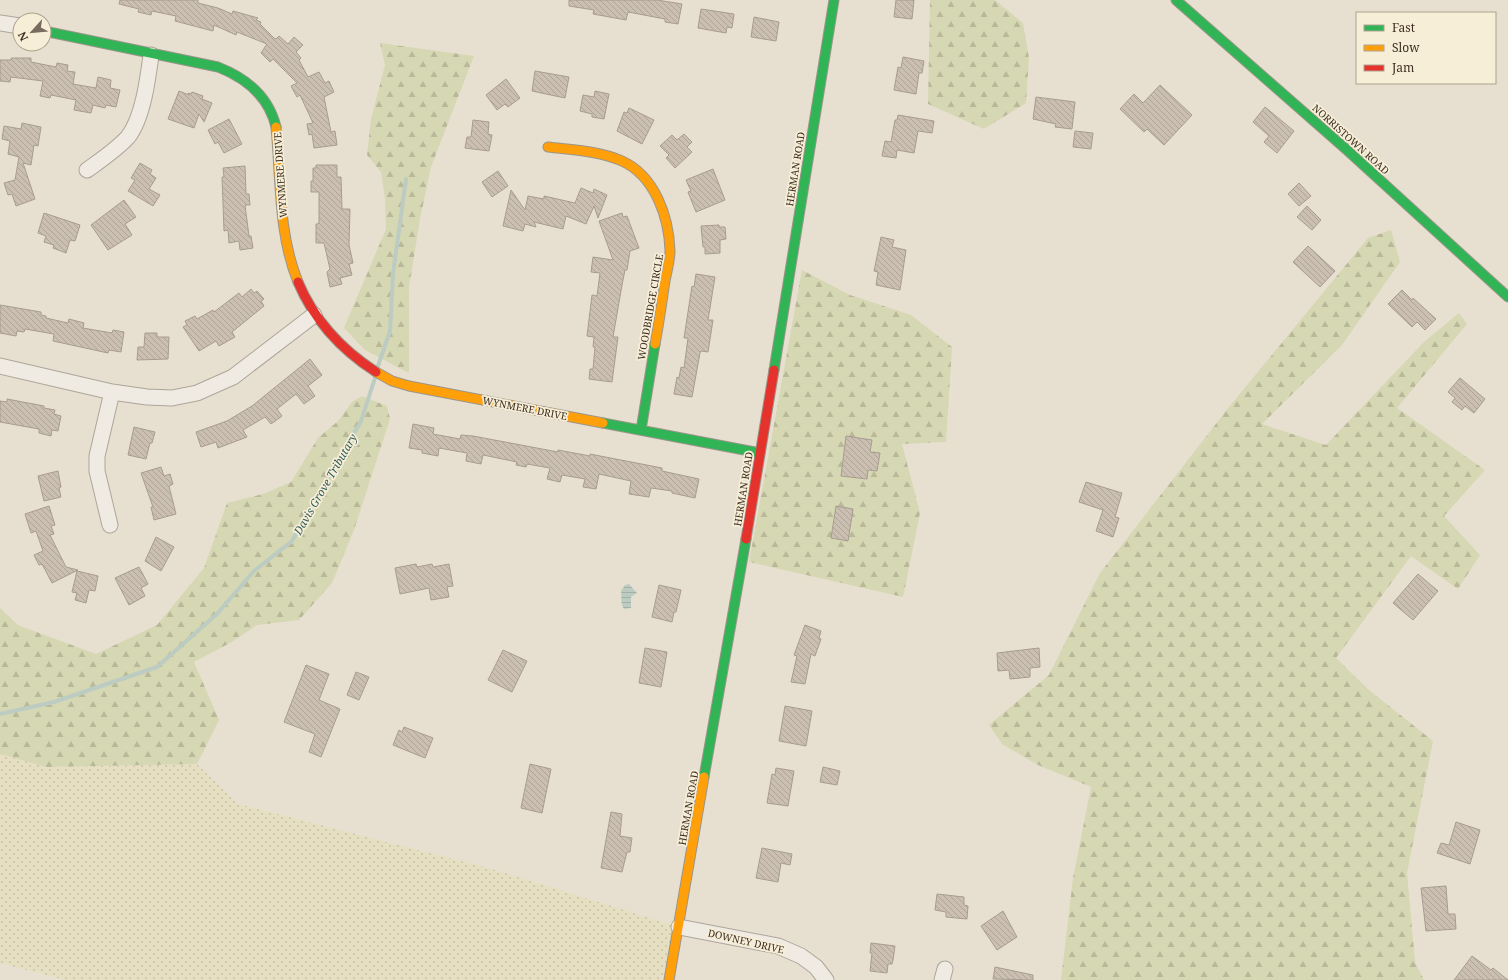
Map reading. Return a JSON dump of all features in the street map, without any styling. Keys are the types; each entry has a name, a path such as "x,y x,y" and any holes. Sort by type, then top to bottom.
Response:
{"street":[{"name":"HERMAN ROAD","path":"669,980 760,453 834,0"},
{"name":"NORRISTOWN ROAD","path":"1176,0 1347,150 1508,297"},
{"path":"0,23 12,25"},
{"name":"WYNMERE DRIVE","path":"52,33 227,70 251,85 259,94 273,116 277,136 285,238 297,283 314,315 344,348 382,376 409,386 760,453"},
{"path":"87,170 115,150 128,136 135,125 152,55"},
{"name":"WOODBRIDGE CIRCLE","path":"548,146 609,156 626,164 638,172 650,185 665,212 670,237 670,252 641,430"},
{"path":"0,366 112,392 166,398 197,393 233,377 314,315"},
{"path":"110,525 97,471 97,456 112,392"},
{"name":"DOWNEY DRIVE","path":"679,927 778,946 800,956 816,967 826,980"}],"shaded area":[{"path":"629,584 637,593 631,597 631,608 624,609 621,591 625,585"},
{"path":"0,754 46,767 197,764 238,804 492,869 679,927 667,980 65,980 0,963"}],"green space":[{"path":"930,0 995,0 1023,23 1029,58 1026,103 984,129 928,104"},
{"path":"380,43 474,56 431,167 420,219 409,288 409,373 365,350 344,328 386,229 385,199 381,172 367,155 371,119 385,65"},
{"path":"1391,230 1400,262 1342,345 1262,424 1326,445 1424,342 1459,313 1467,324 1397,408 1485,470 1444,516 1480,555 1458,589 1411,556 1336,658 1369,690 1433,741 1407,873 1415,962 1424,980 1061,980 1073,878 1091,787 1038,765 1002,744 989,725 1049,675 1100,573 1229,407 1368,238"},
{"path":"802,270 850,295 911,315 952,347 946,442 902,444 920,513 903,597 749,562"},
{"path":"362,396 387,406 390,419 354,530 332,583 299,620 257,625 230,643 194,662 219,720 197,764 46,767 0,754 0,608 18,625 96,654 157,625 204,568 227,503 263,494 291,482 318,438 338,421 352,402"}],"building":[{"path":"120,0 198,0 198,3 218,8 232,14 233,11 258,18 256,20 261,22 260,24 274,38 276,39 279,36 288,44 294,37 303,45 296,52 301,58 299,60 308,77 319,72 325,83 329,81 334,92 324,97 331,132 335,131 337,145 314,148 312,134 309,135 307,124 313,123 300,95 297,97 291,86 297,83 273,59 270,62 261,53 267,44 237,32 236,35 214,25 213,31 175,21 176,16 152,11 151,15 138,12 139,9 119,4"},
{"path":"569,0 657,0 682,4 678,24 665,22 665,19 628,12 626,20 593,14 594,10 569,6"},
{"path":"896,0 914,0 912,19 894,17"},
{"path":"701,9 734,14 732,28 727,27 726,33 698,28"},
{"path":"754,17 779,22 776,41 751,37"},
{"path":"903,57 924,61 922,73 919,73 916,94 894,90 898,67 901,68"},
{"path":"11,58 31,58 31,62 56,67 57,63 68,65 67,71 75,72 73,84 96,88 98,77 111,80 110,88 120,90 116,107 106,105 105,108 93,105 91,113 74,110 76,100 51,95 50,98 40,96 43,81 11,77 10,82 0,81 0,60 11,60"},
{"path":"535,71 569,77 565,98 532,91"},
{"path":"506,79 520,98 508,107 505,104 497,110 486,95"},
{"path":"1160,85 1192,115 1164,145 1147,129 1144,132 1120,109 1134,94 1143,103"},
{"path":"179,91 189,95 188,93 191,94 192,92 203,96 202,99 212,103 204,122 199,114 194,128 168,119"},
{"path":"595,91 609,94 604,119 592,117 592,114 580,111 583,95 594,97"},
{"path":"1036,97 1075,102 1072,129 1055,127 1056,124 1033,119"},
{"path":"1265,107 1294,131 1277,153 1264,142 1269,136 1253,122"},
{"path":"629,108 654,120 642,144 617,131 624,112 627,113"},
{"path":"898,115 934,121 932,133 918,131 914,153 897,150 896,158 882,156 885,141 891,142 895,120 897,120"},
{"path":"229,119 242,144 224,153 218,142 215,144 208,130"},
{"path":"473,120 489,122 488,134 492,135 489,151 465,148 467,137 471,137"},
{"path":"22,123 41,127 38,146 34,145 31,165 23,163 35,199 16,206 12,194 8,195 4,183 15,180 19,157 8,154 10,141 2,139 4,126 21,129"},
{"path":"1075,131 1093,133 1091,149 1073,147"},
{"path":"684,134 692,142 687,147 692,152 675,168 666,158 669,155 660,146 672,135 677,140"},
{"path":"140,163 152,170 150,174 156,178 149,189 160,195 153,206 128,191 135,180 131,178"},
{"path":"316,165 337,165 337,177 341,177 342,209 350,209 349,245 353,263 349,264 352,275 340,278 342,284 330,287 327,272 330,269 324,243 316,243 316,224 319,222 319,192 311,192 311,181 313,181 313,168 316,168"},
{"path":"245,166 246,194 249,194 250,205 245,205 249,236 251,236 253,248 240,250 239,241 229,243 228,230 224,231 222,177 224,177 223,168"},
{"path":"713,169 725,200 696,212 688,192 691,191 686,180"},
{"path":"498,171 508,186 492,197 482,182"},
{"path":"1299,183 1311,196 1299,206 1288,194"},
{"path":"581,188 593,193 594,189 607,195 598,218 594,206 586,224 566,216 563,229 534,222 536,227 525,224 523,231 503,226 511,190 525,210 528,196 544,199 544,196 575,203"},
{"path":"124,200 136,217 125,224 132,235 108,250 91,225"},
{"path":"1307,206 1321,220 1312,230 1297,217"},
{"path":"44,213 80,225 75,241 70,240 66,253 53,248 54,245 44,242 46,236 38,233"},
{"path":"622,213 623,217 627,216 639,248 630,251 627,270 625,270 613,337 618,337 612,382 589,379 590,369 593,369 595,347 593,347 594,337 587,336 592,295 597,296 600,273 591,272 593,257 613,260 599,221"},
{"path":"719,225 719,227 725,227 726,239 720,240 720,253 705,254 701,226"},
{"path":"881,237 894,240 892,247 906,250 900,290 876,285 878,272 874,271"},
{"path":"1308,246 1335,271 1320,287 1293,262"},
{"path":"696,274 715,277 708,320 713,320 708,352 701,351 700,353 692,397 674,394 677,377 679,378 681,367 684,368 688,338 684,338 692,286 694,287"},
{"path":"251,289 254,293 257,291 264,299 261,301 264,306 232,332 235,337 219,346 216,341 199,351 183,327 187,325 185,321 195,316 197,319 213,310 214,312 239,293 242,297"},
{"path":"1402,290 1436,319 1425,330 1417,322 1412,327 1388,304"},
{"path":"0,305 41,312 41,315 46,316 46,318 68,323 69,319 84,323 83,328 112,333 113,330 124,332 121,352 109,350 108,353 53,341 54,334 25,329 24,332 17,331 16,336 0,333"},
{"path":"145,333 157,333 157,337 169,337 168,359 137,360 138,347 144,347"},
{"path":"310,359 322,375 308,386 315,396 304,404 296,394 277,409 282,416 271,424 265,417 243,430 247,437 218,448 216,442 201,447 196,432 227,421 252,406"},
{"path":"1460,378 1485,399 1474,413 1465,406 1462,410 1452,402 1455,398 1448,392"},
{"path":"7,399 44,406 44,408 55,410 54,414 61,416 58,431 52,430 51,436 39,433 39,429 0,422 0,401 7,402"},
{"path":"413,424 434,428 433,434 460,439 461,435 473,436 558,452 558,450 590,456 590,454 662,468 662,471 699,479 695,498 672,493 672,491 651,488 649,497 629,494 631,481 599,474 596,489 583,487 585,479 562,475 560,482 547,479 550,468 527,464 526,467 516,465 517,462 483,455 481,464 466,461 467,453 439,448 438,456 422,453 422,450 409,448"},
{"path":"134,427 155,432 152,443 150,443 146,459 128,455"},
{"path":"846,436 872,440 870,452 880,453 877,471 868,470 867,479 841,476"},
{"path":"161,467 164,476 170,474 173,484 169,486 176,514 154,520 151,507 153,507 141,473"},
{"path":"58,471 61,497 44,501 38,476"},
{"path":"1086,482 1122,493 1115,517 1119,518 1113,537 1096,531 1103,510 1079,502"},
{"path":"49,506 55,525 51,526 54,534 50,535 66,567 78,570 52,583 42,564 39,565 34,555 43,551 36,531 31,533 25,514"},
{"path":"836,506 853,509 848,541 831,538"},
{"path":"156,537 174,547 161,571 145,561"},
{"path":"416,564 417,567 432,564 433,567 449,564 453,586 447,587 449,597 431,600 429,588 400,594 395,568"},
{"path":"139,567 148,584 141,588 145,596 129,605 115,578"},
{"path":"77,571 98,576 95,591 89,590 86,603 75,600 77,593 72,592"},
{"path":"1418,574 1438,591 1413,620 1393,603"},
{"path":"659,585 681,590 672,622 652,617"},
{"path":"805,625 821,631 819,638 821,639 815,656 811,654 805,684 791,682 797,656 794,655"},
{"path":"645,648 667,652 661,687 639,683"},
{"path":"1039,648 1040,667 1030,668 1030,677 1010,679 1009,670 998,671 997,653"},
{"path":"503,650 527,661 512,692 488,680"},
{"path":"306,665 329,674 319,700 340,709 321,757 309,752 315,734 284,722"},
{"path":"356,672 369,677 359,700 347,695"},
{"path":"785,706 812,711 806,746 779,741"},
{"path":"404,727 433,738 425,758 393,745 399,730 402,732"},
{"path":"530,764 551,769 542,813 521,808"},
{"path":"823,767 840,771 837,785 820,782"},
{"path":"776,768 794,771 788,806 767,803 772,774 775,775"},
{"path":"611,812 622,814 620,836 632,838 630,852 627,852 622,872 601,868"},
{"path":"1456,822 1480,830 1470,864 1437,853 1441,843 1449,845"},
{"path":"762,848 792,854 790,865 781,863 778,882 756,878"},
{"path":"1446,886 1448,914 1455,914 1456,929 1426,931 1421,888"},
{"path":"937,894 964,897 964,905 968,906 967,919 946,917 946,912 935,910"},
{"path":"1003,911 1017,937 997,950 981,926"},
{"path":"871,943 895,946 892,964 888,964 887,973 870,971 872,953 870,953"},
{"path":"1472,956 1491,970 1493,968 1508,980 1454,980"},
{"path":"995,967 1033,975 1033,980 993,979"}],"waterway":[{"name":"Davis Grove Tributary","path":"378,366 390,331 393,274 406,179"},
{"name":"Davis Grove Tributary","path":"0,714 54,702 157,667 217,614 254,571 292,541 361,421 375,378"}],"traffic: fast":[{"path":"774,370 834,0"},
{"path":"1176,0 1347,150 1508,297"},
{"path":"52,33 218,67 238,77 255,90 268,107 273,116 276,127"},
{"path":"641,430 655,344"},
{"path":"603,423 760,453"},
{"path":"704,777 746,539"}],"traffic: slow":[{"path":"276,127 281,206 287,244 298,282"},
{"path":"548,147 595,153 622,161 643,177 658,199 667,225 670,251 655,344"},
{"path":"376,372 392,381 409,386 603,423"},
{"path":"669,980 704,777"}],"traffic: jam":[{"path":"298,282 312,309 330,333 352,354 376,372"},
{"path":"746,539 774,370"}]}
